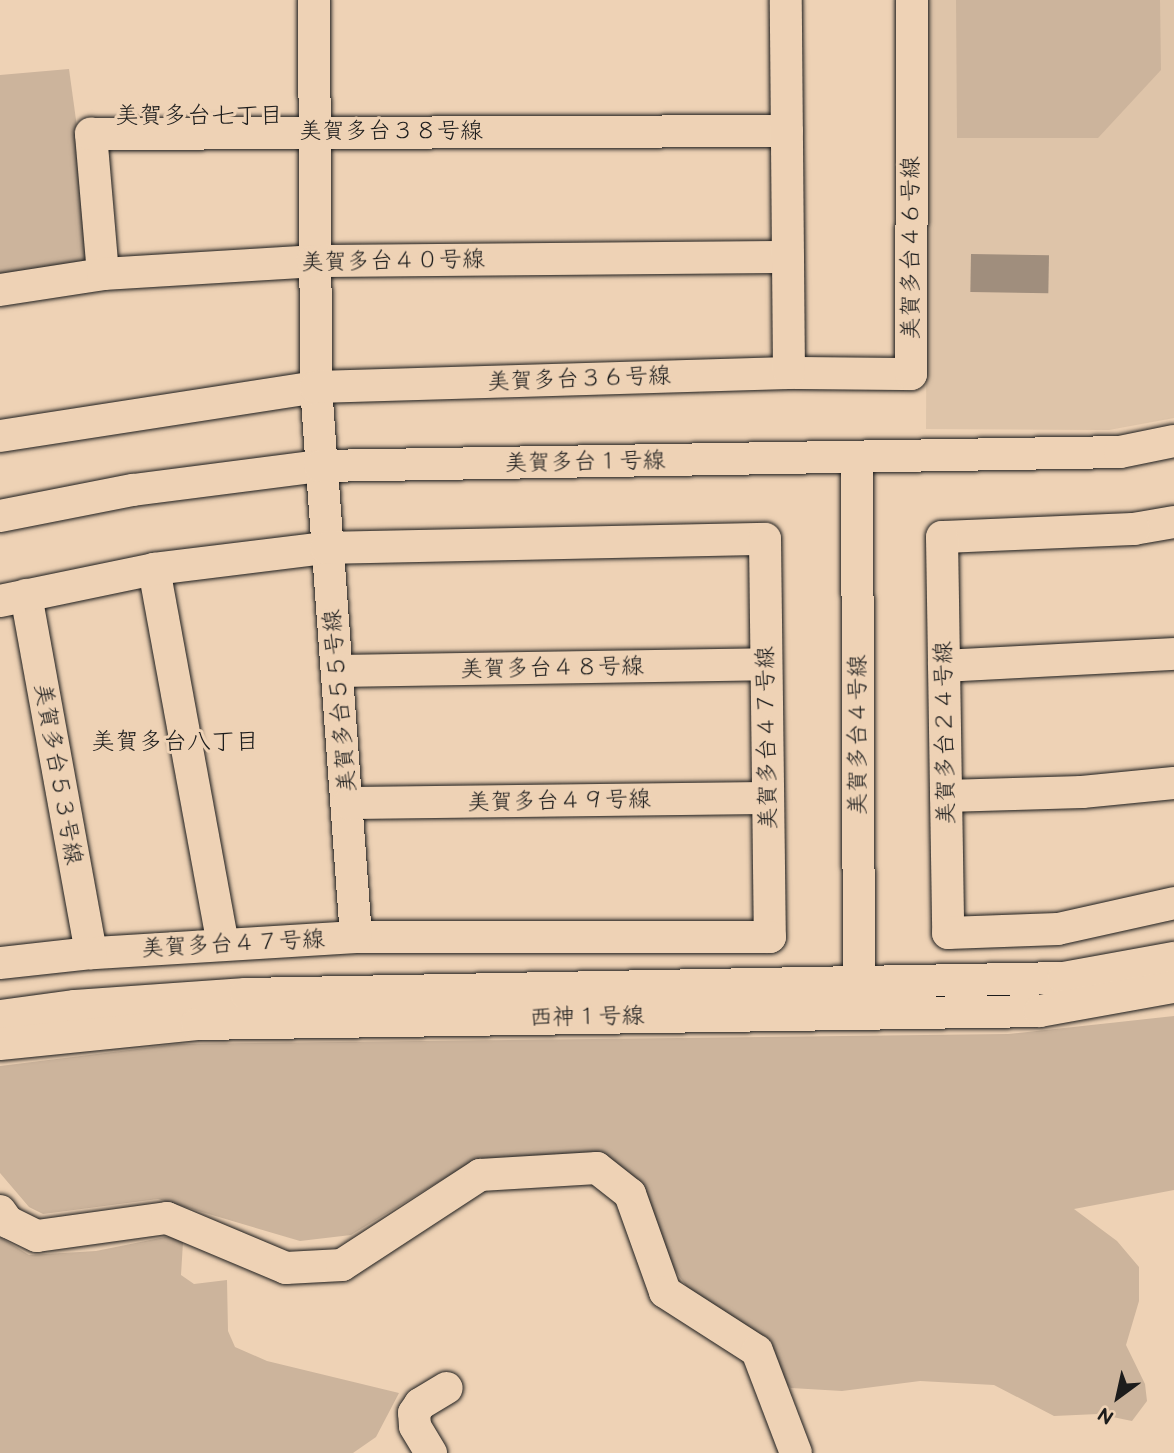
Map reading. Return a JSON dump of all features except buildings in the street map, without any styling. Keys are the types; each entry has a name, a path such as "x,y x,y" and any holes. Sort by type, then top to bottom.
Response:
{"street":[{"name":"美賀多台５５号線","path":"314,0 313,261 316,387 326,548 349,803 356,937"},
{"path":"786,0 789,373"},
{"name":"美賀多台４６号線","path":"789,373 911,374 912,0"},
{"name":"美賀多台３８号線","path":"103,274 92,134 787,131"},
{"name":"美賀多台４０号線","path":"0,290 103,274 313,261 788,257"},
{"name":"美賀多台３６号線","path":"0,436 316,387 789,373"},
{"name":"美賀多台１号線","path":"0,516 133,490 320,466 1120,452 1174,441"},
{"name":"美賀多台４号線","path":"857,458 858,1013"},
{"name":"美賀多台２４号線","path":"1174,522 1135,529 942,537 948,933 1058,929 1174,903"},
{"name":"美賀多台４７号線","path":"0,963 91,953 356,937 769,937 765,539 326,548 153,569 13,598"},
{"path":"153,569 223,944"},
{"name":"美賀多台５３号線","path":"13,598 91,953"},
{"path":"944,666 1174,654"},
{"name":"美賀多台４８号線","path":"337,671 766,664"},
{"path":"946,796 1082,792 1174,783"},
{"name":"美賀多台４９号線","path":"349,803 768,798"},
{"name":"西神１号線","path":"0,1016 75,1006 247,994 860,979 1064,978 1174,958"},
{"name":"西神１号線","path":"0,1044 197,1024 1040,1011 1174,986"},
{"path":"0,1211 8,1222 37,1236 167,1218 286,1268 342,1265 480,1175 597,1168 630,1194 666,1292 757,1352 796,1453"},
{"path":"431,1453 415,1426 414,1413 419,1404 447,1388"}],"shaded area":[{"path":"928,0 1174,0 1174,418 1109,430 926,429"},
{"path":"956,0 1160,0 1161,70 1098,138 957,138"},
{"path":"69,69 94,251 85,265 0,276 0,75"},
{"path":"971,254 1049,255 1048,293 970,292"},
{"path":"1174,1016 1174,1190 1074,1209 1117,1241 1139,1267 1139,1301 1126,1345 1145,1384 1147,1401 1132,1421 1098,1414 1054,1416 994,1385 920,1381 842,1391 791,1388 690,1291 669,1262 638,1180 593,1154 468,1164 351,1235 300,1241 158,1199 43,1214 29,1207 0,1173 0,1066 178,1044 1008,1034"},
{"path":"170,1236 183,1242 181,1275 194,1284 227,1280 228,1331 235,1347 267,1361 399,1393 376,1437 353,1453 0,1453 0,1237 29,1255 96,1251"}],"district":[{"name":"美賀多台七丁目","path":"199,116"},
{"name":"美賀多台八丁目","path":"175,742"}]}
